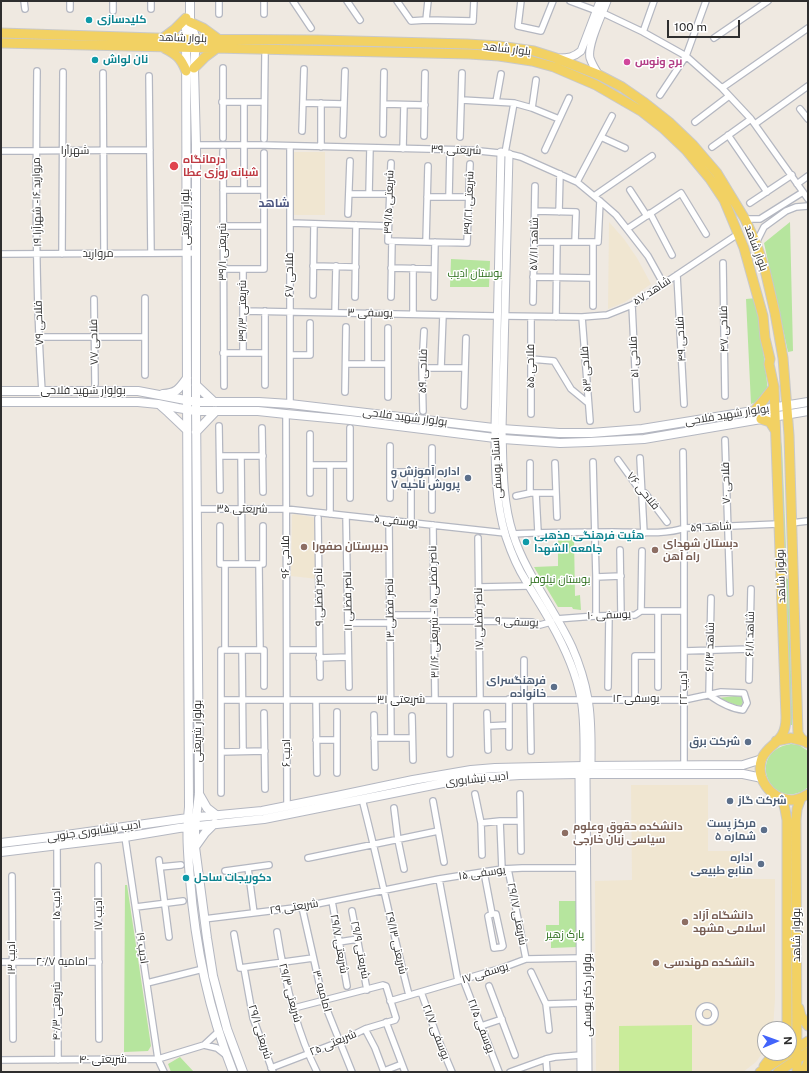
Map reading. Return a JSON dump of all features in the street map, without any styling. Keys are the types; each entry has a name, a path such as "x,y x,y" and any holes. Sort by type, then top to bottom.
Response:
{"main road":[{"name":"بلوار شریعتی","path":"185,1 191,43 186,253 187,410"},
{"name":"بلوار شریعتی","path":"188,20 190,1"},
{"path":"188,20 203,28 217,44 190,70 163,42 175,29 188,20"},
{"name":"بلوار شاهد","path":"1,33 163,42 499,56 532,61 554,67 596,84 641,111 664,129 686,150 710,179 724,200 744,248 763,316 765,338 770,359 769,364 774,387 775,412"},
{"name":"بلوار شاهد","path":"217,44 314,40 499,46 534,51 556,58 599,75 622,87 645,102 670,122 690,141 717,173 745,219 756,243 775,313 783,358 787,410"},
{"name":"بلوار شاهد","path":"1,43 163,42"},
{"name":"بلوار شریعتی","path":"190,70 196,145 196,385"},
{"path":"157,394 172,394 179,389 187,378"},
{"path":"196,385 214,402"},
{"name":"بولوار شریعتی","path":"196,385 198,794 187,846 192,900 203,969 218,1032 233,1072"},
{"path":"755,410 774,387"},
{"path":"116,391 116,401"},
{"name":"بولوار شهید فلاحی","path":"1,392 138,391 196,402 259,402 290,404 499,428 559,433 612,432 642,429 755,410 775,412 787,410 808,402"},
{"name":"بولوار شهید فلاحی","path":"1,402 138,402 196,411 258,411 350,420 499,438 560,442 644,439 762,419 775,412"},
{"path":"158,404 187,430"},
{"name":"بولوار شریعتی","path":"187,410 189,807 213,976 227,1029 243,1072"},
{"name":"بولوار شهید فلاحی","path":"787,410 808,411"},
{"name":"بولوار شاهد","path":"787,410 798,733 801,738 808,743"},
{"path":"196,432 216,411"},
{"name":"بولوار شاهد","path":"762,759 766,751 782,736 786,717 775,412"},
{"path":"762,419 770,422 775,430"},
{"path":"776,741 791,738 808,743"},
{"path":"762,759 760,769 762,778 766,787 773,794 791,800 804,796"},
{"name":"ادیب نیشابوری","path":"191,822 262,811 376,787 442,779 684,765 744,765 762,759"},
{"name":"ادیب نیشابوری","path":"585,770 743,774 762,778"},
{"name":"ادیب نیشابوری","path":"216,819 264,819 362,799 442,779"},
{"path":"195,847 216,819 198,794"},
{"name":"بولوار شاهد","path":"797,1021 796,820 797,809 804,796"},
{"name":"بولوار شاهد","path":"782,798 787,820 787,1021"},
{"name":"ادیب نیشابوری جنوبی","path":"1,852 125,837 191,822"},
{"name":"ادیب نیشابوری جنوبی","path":"1,843 191,822"},
{"path":"797,1000 802,1016 808,1026"},
{"path":"785,1021 787,1009"},
{"path":"797,1048 808,1041"},
{"path":"797,1059 808,1052"},
{"path":"760,1072 768,1061"},
{"path":"760,1072 777,1061"},
{"path":"778,1072 788,1069 795,1061"},
{"name":"بولوار شاهد","path":"797,1061 797,1072"},
{"path":"804,1072 808,1062"}],"street":[{"path":"24,1 25,9"},
{"path":"70,1 70,9"},
{"path":"113,1 113,11"},
{"path":"151,1 151,9"},
{"path":"219,1 219,14"},
{"path":"264,1 264,14"},
{"path":"293,1 311,28"},
{"path":"347,1 360,20"},
{"path":"397,1 412,21 473,21 474,1"},
{"path":"426,20 428,1"},
{"path":"521,1 518,26 541,31 553,1"},
{"path":"570,1 600,12 643,32 686,56 722,88 751,119 808,199"},
{"path":"599,75 593,66 590,58 590,52 600,12 600,1"},
{"path":"556,58 569,58 575,56 581,51 607,1"},
{"path":"643,32 654,1"},
{"path":"660,95 686,56 706,1"},
{"path":"714,38 768,1"},
{"path":"722,88 808,28"},
{"path":"581,51 583,58 590,58"},
{"path":"264,139 265,55"},
{"path":"223,68 223,138"},
{"path":"302,131 304,69"},
{"name":"مروارید ۱۶- شهرآرا ۱۹","path":"37,71 36,151 38,254"},
{"path":"343,135 345,71"},
{"path":"62,254 63,72"},
{"path":"383,134 384,72"},
{"path":"424,136 425,73"},
{"path":"460,137 462,73"},
{"path":"103,74 104,254"},
{"path":"496,102 501,74"},
{"path":"149,76 151,253"},
{"path":"532,108 536,80"},
{"path":"755,124 808,86"},
{"path":"695,122 729,96"},
{"path":"545,150 569,98"},
{"path":"462,100 514,103 532,108 559,119"},
{"path":"222,102 264,102"},
{"path":"244,102 244,190"},
{"path":"302,103 344,104"},
{"path":"321,103 321,147"},
{"path":"505,153 514,103"},
{"path":"384,104 424,104"},
{"path":"403,149 404,105"},
{"path":"800,109 808,119"},
{"path":"577,182 612,116"},
{"path":"712,147 751,119"},
{"path":"728,135 767,192"},
{"path":"601,137 625,148"},
{"name":"شریعتی ۳۹","path":"196,145 470,150 505,153 521,158 577,182 616,215 648,256 663,283"},
{"name":"فلاحی ۶۷","path":"290,146 290,404"},
{"path":"369,194 370,148"},
{"name":"شهرآرا","path":"1,151 150,150"},
{"path":"449,197 450,150"},
{"name":"شریعتی ۳۹/۱","path":"223,151 224,386"},
{"path":"223,269 264,269 264,153"},
{"name":"استاد یوسفی","path":"505,153 497,494 505,533 515,562 529,586 572,648 582,674 585,699 591,727 585,770"},
{"path":"594,196 652,156"},
{"path":"348,214 350,161"},
{"name":"شریعتی ۳۹/۱۵","path":"391,163 388,226 392,268 391,297"},
{"name":"شریعتی ۳۹/۲۱","path":"435,242 467,243 470,164"},
{"path":"426,242 428,166"},
{"path":"559,212 560,174"},
{"path":"750,203 792,176"},
{"path":"797,184 808,176"},
{"name":"شاهد ۵۷/۱۱","path":"533,302 535,186"},
{"path":"223,190 263,190"},
{"path":"630,190 648,215 672,255"},
{"path":"745,219 760,219 803,192"},
{"path":"627,228 681,193 706,234"},
{"path":"349,194 390,194"},
{"path":"427,197 469,197"},
{"path":"534,242 598,242 600,201"},
{"path":"756,243 764,227 786,211 796,207 808,206"},
{"path":"535,211 576,212 575,242"},
{"path":"760,219 760,223 764,227"},
{"path":"290,223 388,226"},
{"path":"313,295 314,224"},
{"path":"355,298 356,225"},
{"path":"223,226 263,226"},
{"name":"شاهد ۵۷","path":"531,317 582,317 606,315 632,304 738,234"},
{"path":"390,241 435,242 434,297"},
{"path":"556,317 557,242"},
{"path":"593,242 593,306"},
{"name":"مروارید","path":"1,254 196,253"},
{"name":"فلاحی ۷۹","path":"38,254 39,337 42,391"},
{"name":"فلاحی ۴۷","path":"722,263 725,396"},
{"path":"313,266 356,267"},
{"path":"335,313 336,266"},
{"path":"392,268 434,269"},
{"path":"413,268 413,314"},
{"name":"شریعتی ۳۹/۳","path":"243,269 243,353"},
{"name":"فلاحی ۴۹","path":"677,275 684,404"},
{"path":"533,277 593,278"},
{"path":"144,298 145,375"},
{"name":"فلاحی ۷۷","path":"94,299 95,384"},
{"name":"فلاحی ۵۱","path":"632,304 637,409"},
{"name":"یوسفی ۳","path":"243,311 531,317"},
{"path":"265,311 265,385"},
{"path":"368,313 368,364"},
{"path":"441,368 443,315"},
{"name":"فلاحی ۵۵","path":"531,317 531,414"},
{"name":"فلاحی ۵۳","path":"582,317 590,421"},
{"path":"290,356 310,355 310,323"},
{"path":"345,392 346,327"},
{"path":"388,328 388,397"},
{"name":"فلاحی ۵۹","path":"423,411 422,368 424,331"},
{"path":"39,337 145,337"},
{"path":"464,406 466,338"},
{"path":"224,353 265,353"},
{"path":"531,359 554,361 571,389 588,403"},
{"path":"346,364 388,364"},
{"path":"422,368 465,368"},
{"name":"فلاحی ۹۶","path":"286,414 287,700"},
{"path":"219,426 220,490"},
{"path":"262,428 263,492"},
{"path":"350,428 350,498"},
{"path":"310,434 310,493"},
{"name":"استاد یوسفی","path":"499,438 504,494 513,534 522,558 554,620"},
{"name":"فلاحی ۷۰","path":"725,440 730,594"},
{"path":"390,446 390,498"},
{"path":"432,448 432,510"},
{"name":"ادیب ۲۲","path":"683,452 684,765"},
{"path":"220,456 262,456"},
{"path":"241,456 242,564"},
{"path":"640,458 644,533"},
{"name":"فلاحی ۷۶","path":"618,460 639,489 645,493 667,522"},
{"path":"593,462 596,616"},
{"path":"530,463 530,493"},
{"path":"555,464 557,517"},
{"path":"310,465 350,465"},
{"path":"330,465 330,514"},
{"path":"390,472 432,472"},
{"path":"411,472 411,523"},
{"path":"516,496 530,493 556,493"},
{"path":"536,494 538,532"},
{"name":"شریعتی ۳۵","path":"197,509 286,510"},
{"name":"یوسفی ۵","path":"286,510 505,533"},
{"name":"ناصر فضلی ۱۱","path":"346,516 349,687"},
{"name":"ناصر فضلی ۹","path":"318,518 320,677"},
{"name":"ناصر فضلی ۱۳","path":"389,520 392,738"},
{"path":"791,523 808,521"},
{"name":"شاهد ۵۹","path":"513,534 538,532 644,533 677,531 684,528 778,524"},
{"name":"ناصر فضلی ۱۵ - شریعتی ۳۱/۱۶","path":"433,525 436,700"},
{"path":"220,526 223,650 221,700 221,793"},
{"path":"263,526 261,564 264,686"},
{"name":"ناصر فضلی ۱۷","path":"478,538 480,700"},
{"path":"620,550 621,615"},
{"path":"641,611 642,551"},
{"path":"222,564 261,564"},
{"path":"596,576 621,576"},
{"path":"479,587 529,586"},
{"name":"شاهد ۶۱/۱","path":"749,680 751,589"},
{"name":"شاهد ۶۱/۳","path":"709,695 711,598"},
{"name":"یوسفی ۱۰","path":"554,620 609,615 635,615 641,611 684,611"},
{"path":"658,612 658,687"},
{"name":"یوسفی ۹","path":"390,615 480,621 532,622 539,625 554,620"},
{"path":"608,687 609,615"},
{"path":"348,623 390,623"},
{"path":"684,651 749,649"},
{"path":"223,650 262,650"},
{"path":"242,650 243,752"},
{"path":"287,650 319,650"},
{"path":"635,699 635,656 658,656"},
{"path":"320,658 348,658"},
{"path":"524,660 531,751"},
{"name":"یوسفی ۱۲","path":"585,699 684,700 721,692 744,693 747,703 743,710 738,709 718,701 709,695"},
{"path":"508,699 510,747"},
{"name":"شریعتی ۳۱","path":"221,700 585,699"},
{"name":"ادیب ۶","path":"287,700 287,806"},
{"path":"316,700 317,773"},
{"path":"450,700 450,754"},
{"path":"337,712 337,773"},
{"path":"264,713 265,789"},
{"path":"487,713 488,750"},
{"path":"374,715 375,766"},
{"path":"412,716 412,760"},
{"path":"488,726 509,725"},
{"path":"374,738 412,738"},
{"path":"316,740 337,740"},
{"path":"221,752 265,751"},
{"name":"بولوار دکتر یوسفی","path":"581,1072 580,868 585,770"},
{"name":"بولوار دکتر یوسفی","path":"585,770 588,1072"},
{"path":"475,794 481,823 482,855"},
{"path":"520,794 521,851"},
{"name":"شریعتی ۲۹/۱۳","path":"362,799 409,995"},
{"path":"433,801 444,862"},
{"path":"394,808 398,840 404,869"},
{"path":"500,821 502,869"},
{"path":"481,823 520,821"},
{"path":"308,858 438,831"},
{"name":"ادیب ۱۹","path":"125,837 158,1059 164,1072"},
{"name":"ادیب ۱۵","path":"57,846 57,962"},
{"path":"159,860 169,937"},
{"path":"160,867 181,865"},
{"path":"226,871 269,865"},
{"name":"ادیب ۱۷","path":"98,866 99,1039"},
{"path":"248,868 254,913"},
{"name":"یوسفی ۱۵","path":"384,890 502,869 580,868"},
{"name":"شریعتی ۲۹/۱۷","path":"508,869 526,959"},
{"path":"484,872 492,914"},
{"name":"ادیب ۱۳","path":"12,876 13,1039"},
{"path":"439,879 460,980"},
{"name":"شریعتی ۲۹","path":"204,919 302,906 384,890"},
{"path":"136,907 184,901"},
{"name":"شریعتی ۲۹/۷","path":"332,901 347,986"},
{"name":"امامیه ۳۰","path":"302,906 323,1000 352,1072"},
{"name":"شریعتی ۲۹/۹","path":"352,911 367,990"},
{"path":"492,914 496,914 502,947 494,948 488,916 492,914"},
{"name":"شریعتی ۲۹/۳","path":"277,932 282,962 294,1008 308,1054 317,1072"},
{"name":"شریعتی ۲۹/۱","path":"234,934 253,1018 272,1070"},
{"path":"339,942 358,939"},
{"path":"242,968 313,958"},
{"name":"یوسفی ۱۷","path":"390,1001 502,968 526,959 581,958"},
{"name":"امامیه ۲۰/۷","path":"1,962 99,962"},
{"name":"شریعتی ۴۰/۳","path":"57,962 58,1060"},
{"path":"147,983 203,969"},
{"path":"531,972 546,1004 549,1030"},
{"name":"یوسفی ۲۱/۵","path":"460,980 481,1026 499,1072"},
{"path":"294,1008 385,985 390,1001"},
{"path":"489,986 515,1055"},
{"name":"یوسفی ۲۱/۷","path":"421,992 452,1072"},
{"name":"شریعتی ۲۵","path":"272,1070 339,1042 365,1029 396,1019 390,1001"},
{"path":"546,1004 581,1003"},
{"path":"481,1026 502,1019"},
{"path":"386,1022 405,1072"},
{"path":"365,1029 384,1072 402,1064"},
{"name":"شریعتی ۴۰","path":"1,1060 158,1059 204,1045 218,1032"},
{"path":"204,1045 217,1048 226,1055"},
{"path":"510,1072 546,1059 581,1055"},
{"path":"546,1059 547,1072"}],"shaded area":[{"path":"294,152 325,152 325,215 294,215"},
{"path":"609,222 624,239 637,258 651,284 625,302 608,309"},
{"name":"دبیرستان صفورا","path":"295,514 317,518 318,579 291,576 292,515"},
{"name":"دانشگاه آزاد اسلامی مشهد","path":"631,785 708,785 708,851 741,851 741,879 775,879 775,999 774,1021 757,1021 757,1061 743,1072 596,1072 595,881 632,880"}],"green space":[{"path":"790,222 793,351 788,352 764,243"},
{"name":"بوستان ادیب","path":"451,259 490,261 489,287 450,287"},
{"path":"757,298 768,391 764,399 751,404 746,299"},
{"path":"779,432 782,447 787,574 785,574"},
{"name":"بوستان نیلوفر","path":"574,537 575,596 580,595 581,610 573,609 572,607 558,607 534,567 558,566 558,538"},
{"path":"785,578 788,579 792,725 790,725"},
{"path":"735,696 743,697 741,706 718,698"},
{"path":"791,744 799,745 808,751 808,787 801,792 794,794 784,793 775,789 769,782 766,773 766,764 770,755 778,748"},
{"path":"125,885 127,885 151,1046 148,1051 124,1052"},
{"name":"پارک زهیر","path":"559,901 576,901 577,947 551,948 551,938 546,938 546,925 559,925"},
{"path":"692,1025 692,1072 619,1072 619,1026"},
{"path":"180,1057 194,1072 171,1072 168,1064"}],"place":[{"name":"کلیدسازی","path":"89,20"},
{"name":"نان لواش","path":"95,60"},
{"name":"برج ونوس","path":"627,62"},
{"name":"درمانگاه شبانه روزی عطا","path":"174,166"},
{"name":"اداره آموزش و پرورش ناحیه ۷","path":"468,478"},
{"name":"هئیت فرهنگی مذهبی جامعه الشهدا","path":"526,542"},
{"name":"دبیرستان صفورا","path":"304,547"},
{"name":"دبستان شهدای راه آهن","path":"655,550"},
{"name":"فرهنگسرای خانواده","path":"554,687"},
{"name":"شرکت برق","path":"748,742"},
{"name":"شرکت گاز","path":"730,801"},
{"name":"مرکز پست شماره ۵","path":"764,830"},
{"name":"دانشکده حقوق وعلوم سیاسی زبان خارجی","path":"565,833"},
{"name":"اداره منابع طبیعی","path":"761,864"},
{"name":"دکوریجات ساحل","path":"186,878"},
{"name":"دانشگاه آزاد اسلامی مشهد","path":"685,922"},
{"name":"دانشکده مهندسی","path":"656,963"}],"district":[{"name":"شاهد","path":"274,203"}]}
